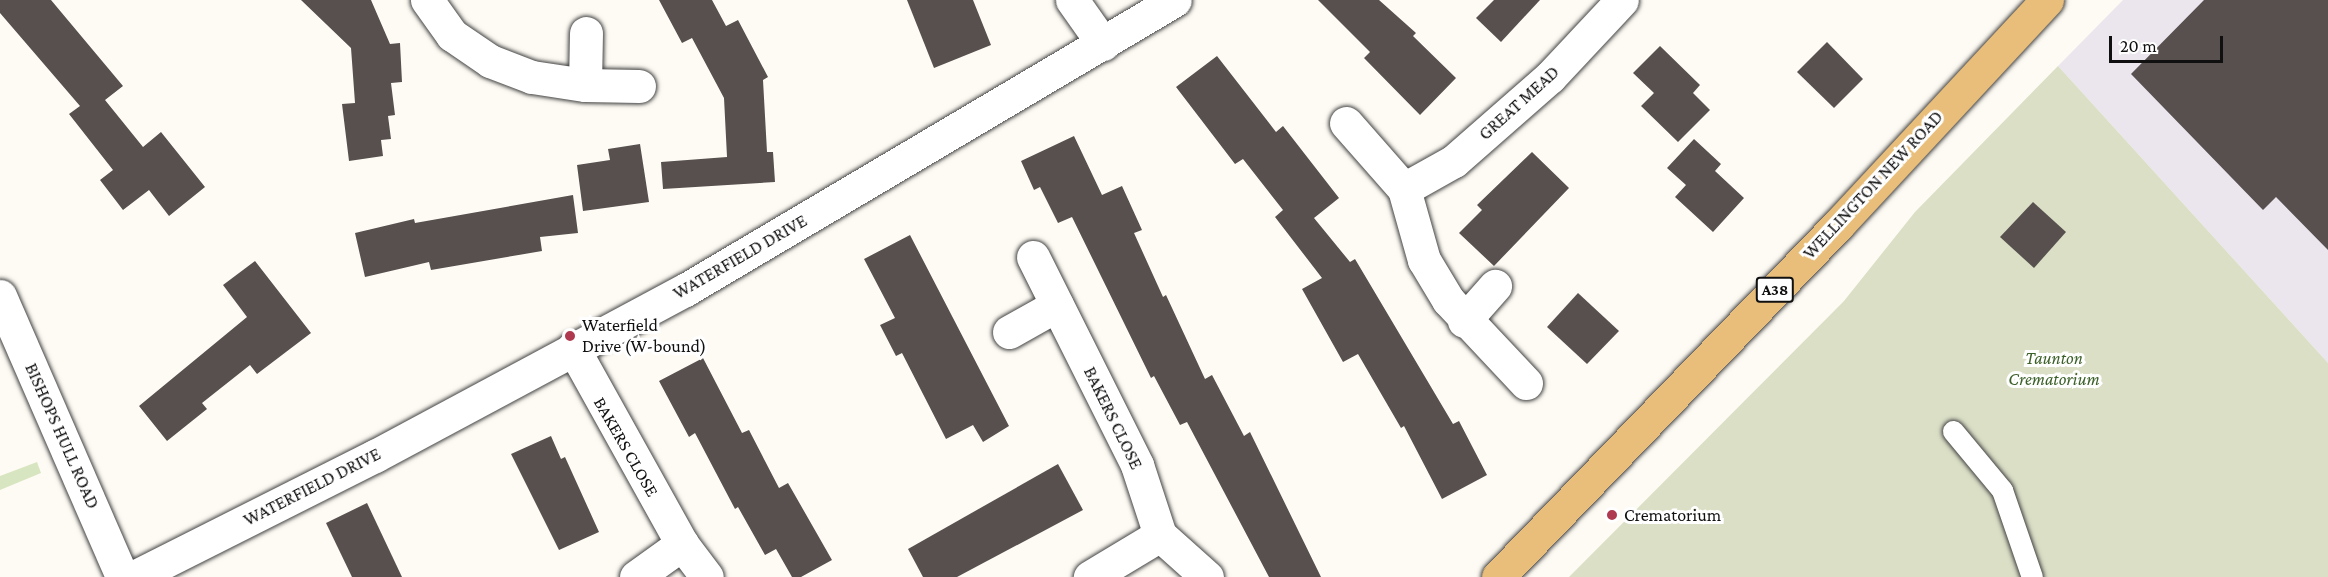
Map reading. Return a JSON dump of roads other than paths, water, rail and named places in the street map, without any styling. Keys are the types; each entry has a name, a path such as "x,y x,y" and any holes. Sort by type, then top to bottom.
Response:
{"main road":[{"name":"WELLINGTON NEW ROAD","path":"1498,577 1838,225 2047,0"}],"street":[{"path":"427,0 452,35 490,61 532,77 585,85 639,86"},
{"path":"1072,0 1103,44"},
{"name":"WATERFIELD DRIVE","path":"134,577 375,456 685,290 1175,0"},
{"name":"GREAT MEAD","path":"1404,189 1454,161 1550,76 1622,0"},
{"path":"585,85 586,33"},
{"path":"1346,123 1404,189 1424,260 1464,321 1526,383"},
{"name":"BAKERS CLOSE","path":"1033,257 1137,465 1160,535"},
{"path":"1464,321 1495,286"},
{"name":"BISHOPS HULL ROAD","path":"0,297 122,577"},
{"path":"1009,332 1057,305"},
{"name":"BAKERS CLOSE","path":"573,348 682,544 707,577"},
{"path":"1090,577 1160,535 1207,577"},
{"path":"636,577 682,544"}],"lane":[{"path":"1953,431 2002,490 2032,577"}],"place":[{"name":"Waterfield Drive (W-bound)","path":"570,336"},
{"name":"Crematorium","path":"1612,515"}],"park label":[{"name":"Taunton Crematorium","path":"2054,370"}]}
